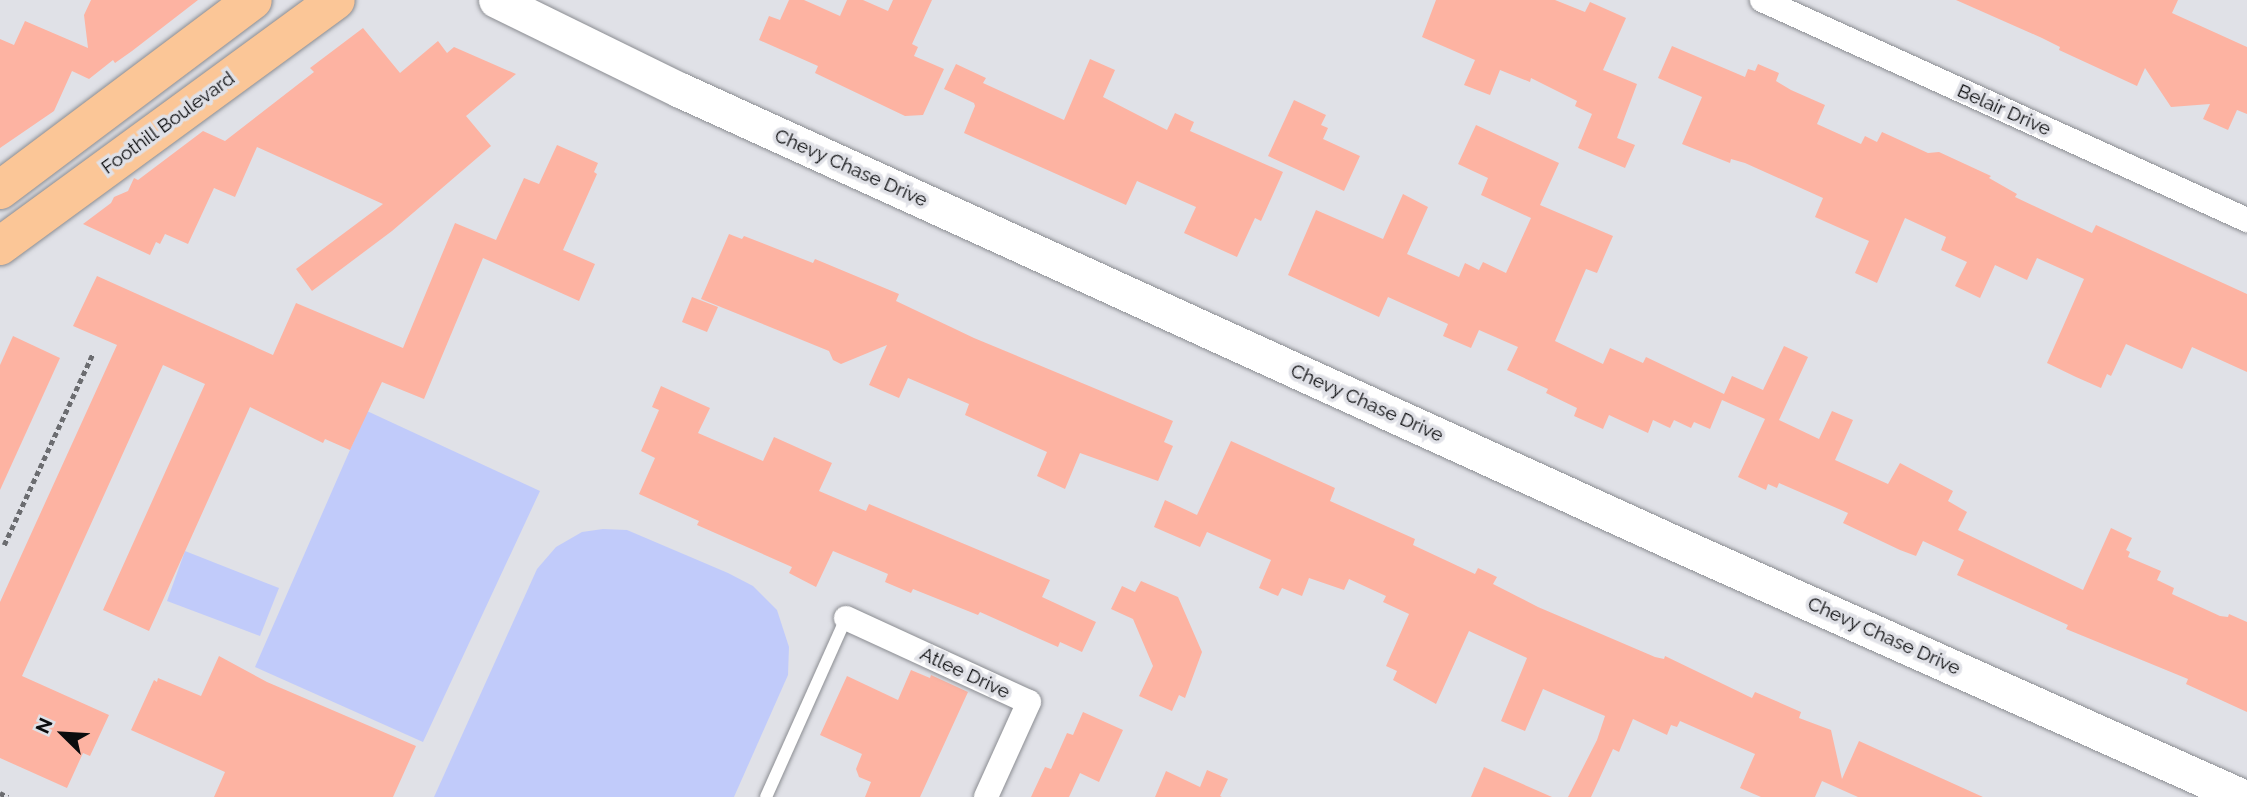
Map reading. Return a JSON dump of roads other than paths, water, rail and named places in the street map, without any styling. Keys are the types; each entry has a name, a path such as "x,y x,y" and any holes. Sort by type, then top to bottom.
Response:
{"main road":[{"path":"0,190 253,0"},
{"name":"Foothill Boulevard","path":"0,246 336,0"},
{"name":"Chevy Chase Drive","path":"496,0 680,90 1657,535 2243,797"}],"street":[{"name":"Belair Drive","path":"1762,0 2247,220"},
{"name":"Atlee Drive","path":"846,618 1028,702 986,797"}],"lane":[{"path":"766,797 846,618"}]}
